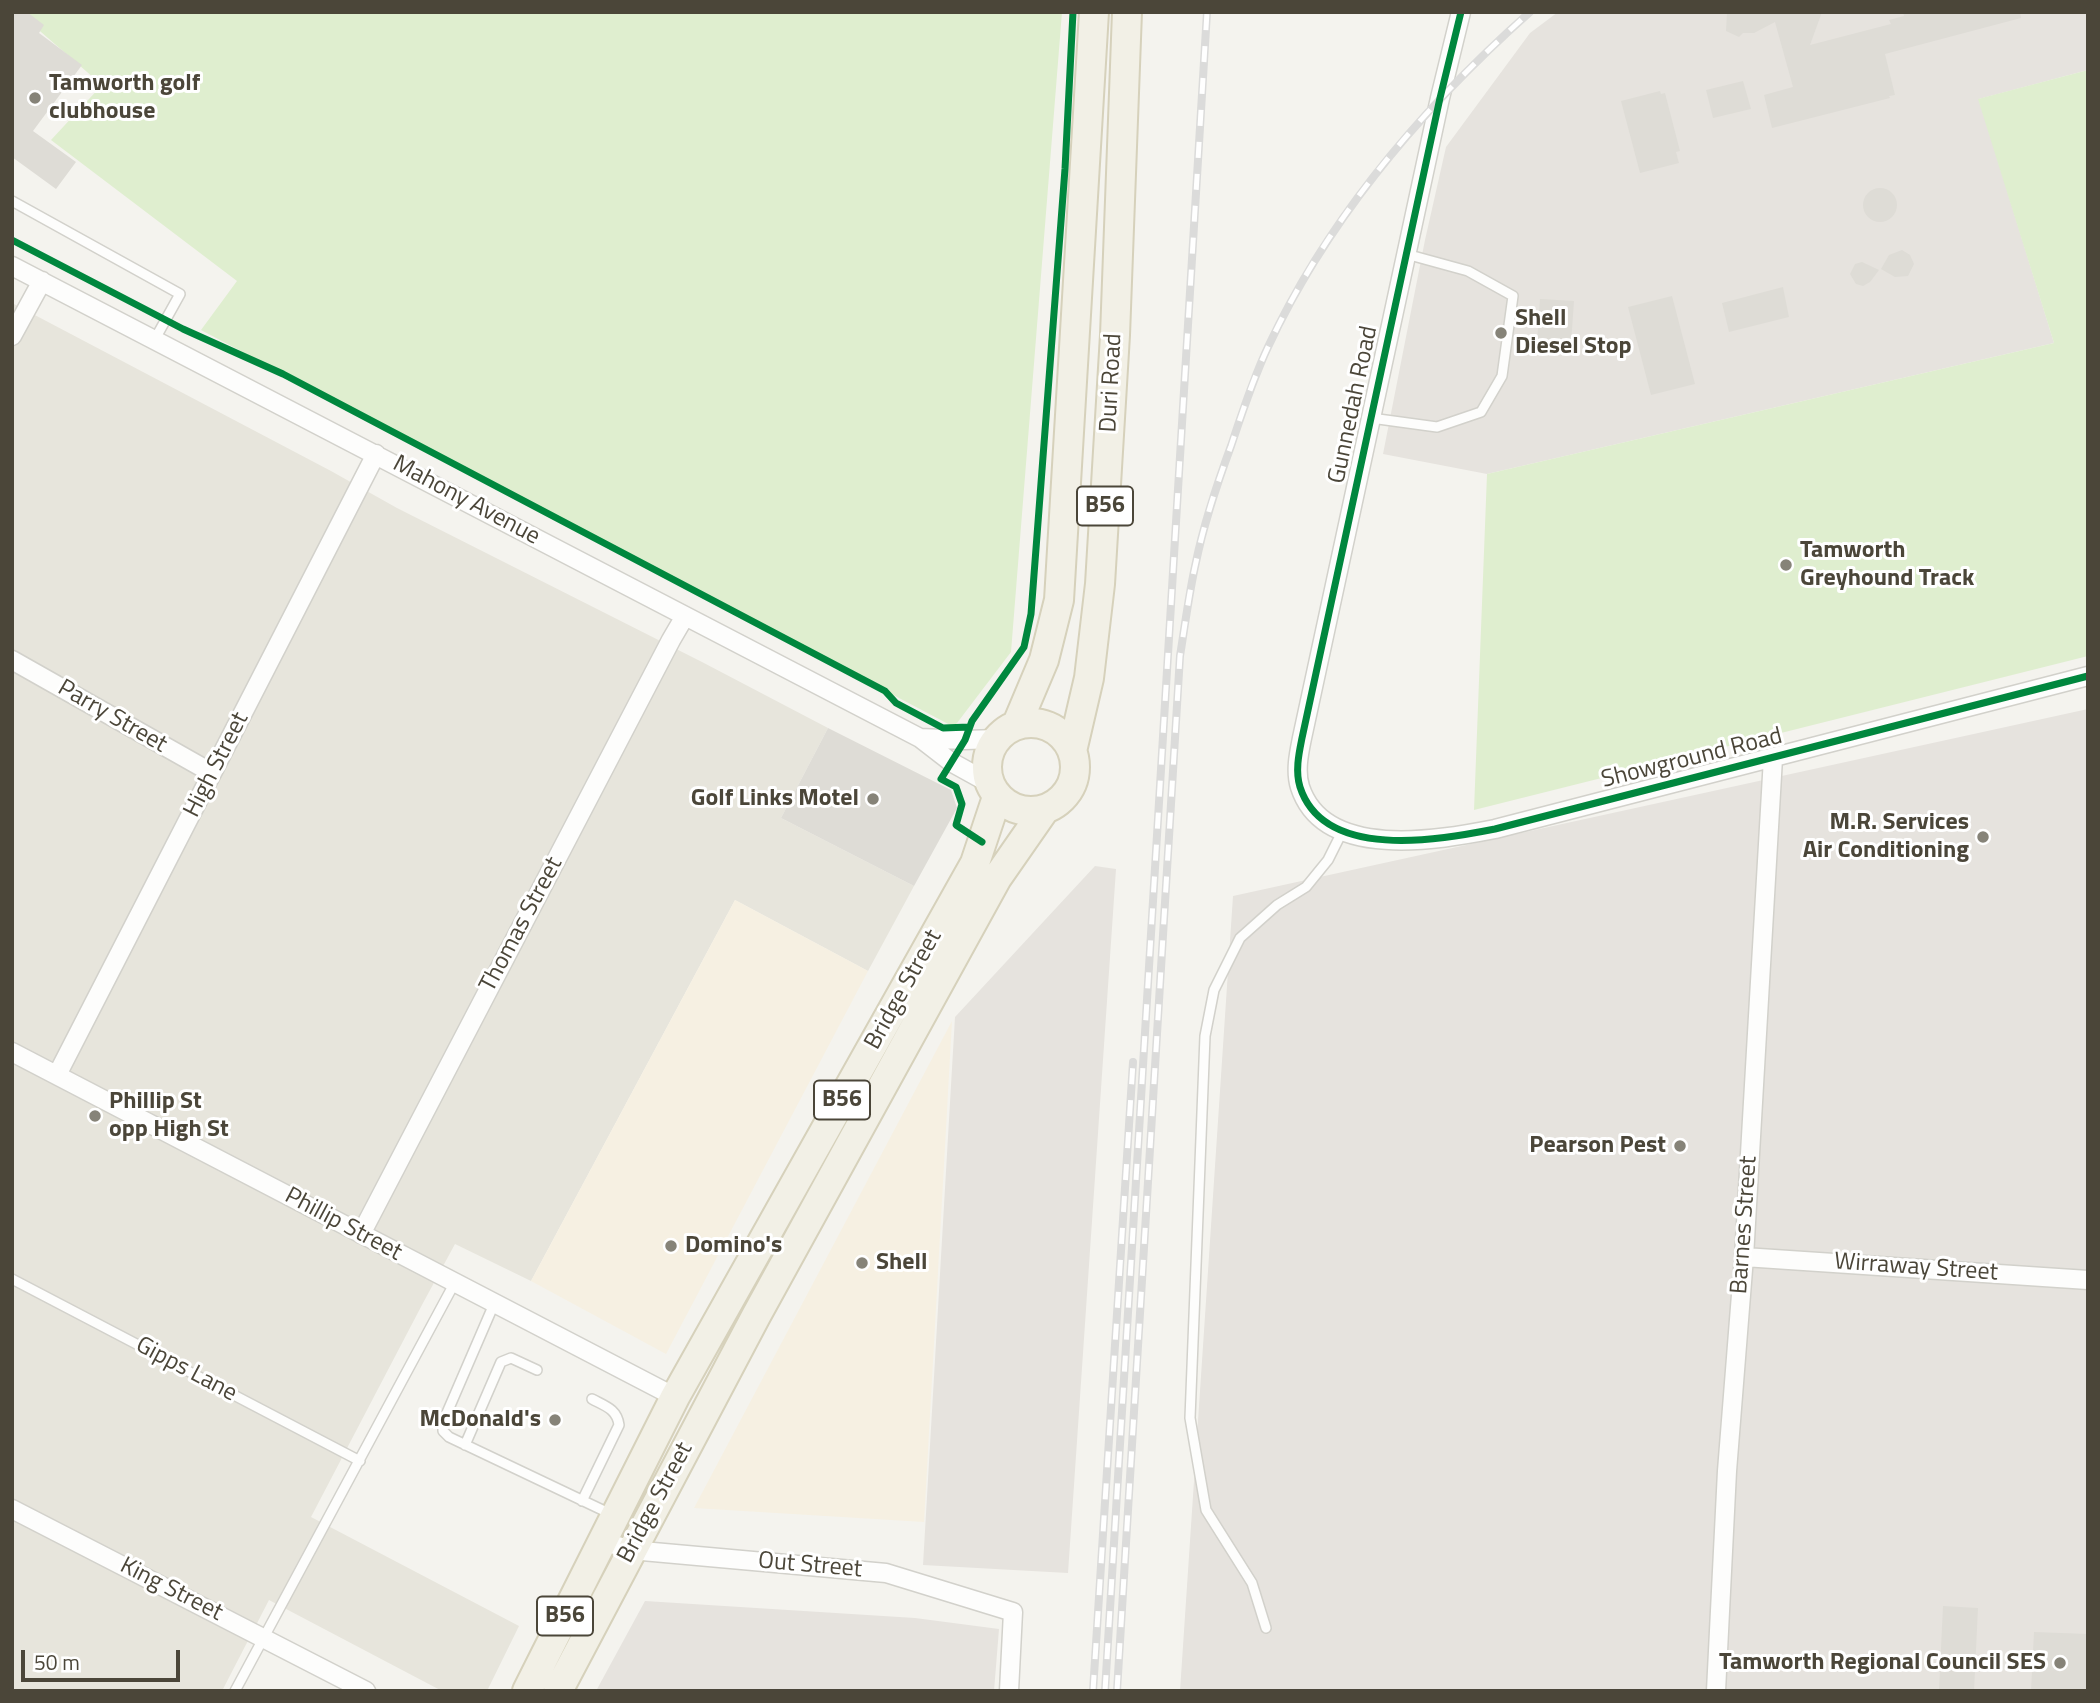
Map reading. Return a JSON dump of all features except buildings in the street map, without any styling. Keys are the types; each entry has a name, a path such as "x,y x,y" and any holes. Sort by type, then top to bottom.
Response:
{"main road":[{"name":"Duri Road","path":"1007,731 1044,660 1059,600 1094,12"},
{"name":"Duri Road","path":"1072,751 1089,678 1100,584 1115,335 1127,12"},
{"path":"1007,731 1031,722 1044,724 1066,739 1072,751"},
{"name":"B56","path":"993,790 986,771 987,760 1007,731"},
{"name":"B56","path":"1045,809 1057,803 1067,792 1075,765 1072,751"},
{"path":"993,790 1007,805 1019,810 1045,809"},
{"name":"Bridge Street","path":"527,1691 675,1397 975,863 993,790"},
{"name":"Bridge Street","path":"558,1691 756,1316 997,878 1045,809"},
{"name":"Bridge Street","path":"675,1397 688,1395 713,1376 756,1316"}],"street":[{"name":"Gunnedah Road","path":"1310,806 1300,786 1298,762 1302,738 1461,12"},
{"name":"Mahony Avenue","path":"12,266 920,738 993,790"},
{"path":"12,335 42,281"},
{"name":"High Street","path":"57,1075 376,454"},
{"name":"Thomas Street","path":"361,1234 685,616"},
{"name":"Parry Street","path":"12,660 212,773"},
{"name":"Showground Road","path":"1310,806 1325,820 1343,830 1365,837 1420,841 1460,836 2088,676"},
{"name":"Mahony Avenue","path":"920,738 965,740 1007,731"},
{"name":"Barnes Street","path":"1716,1691 1727,1471 1744,1257 1773,758"},
{"name":"Phillip Street","path":"12,1052 675,1397"},
{"name":"Wirraway Street","path":"1744,1257 2088,1280"},
{"name":"King Street","path":"12,1508 366,1691"},
{"name":"Out Street","path":"608,1528 631,1550 886,1573 1013,1612 1009,1691"}],"lane":[{"path":"12,201 180,294 155,339"},
{"path":"1371,418 1437,427 1481,412 1502,376 1513,296 1468,271 1406,254"},
{"path":"1266,1628 1252,1583 1206,1510 1190,1418 1205,1036 1214,990 1240,938 1277,905 1306,887 1328,860 1343,830"},
{"name":"Gipps Lane","path":"12,1279 360,1461"},
{"path":"235,1691 454,1284"},
{"path":"494,1304 443,1422 443,1431 449,1437 582,1501 608,1528"},
{"path":"465,1445 500,1362 511,1358 537,1370"},
{"path":"582,1501 619,1425 619,1419 613,1410 592,1399"}],"shaded area":[{"path":"1558,12 2088,12 2088,70 1979,99 2054,343 1487,474 1383,454 1446,147 1530,33"},
{"path":"12,303 397,508 828,728 781,818 914,886 868,971 735,900 531,1281 455,1244 423,1303 311,1517 519,1626 487,1691 442,1691 269,1600 222,1691 12,1691"},
{"path":"2088,709 2088,1691 1180,1691 1233,896"},
{"path":"1095,866 1116,869 1068,1573 923,1565 955,1017"},
{"path":"735,900 868,971 666,1354 531,1281"},
{"path":"952,1021 924,1522 694,1508"},
{"path":"645,1601 915,1618 999,1629 994,1691 596,1691"}],"green space":[{"path":"18,12 1062,12 1011,652 954,727 201,330 237,281 51,140 102,85"},
{"name":"Tamworth Greyhound Track","path":"2088,70 2088,656 1474,810 1487,474 2054,343 1978,99"}],"railway":[{"path":"1105,1691 1207,12"},
{"path":"1117,1691 1180,656 1199,547 1257,371 1292,299 1320,253 1349,208 1416,125 1452,86 1530,12"},
{"path":"1093,1691 1133,1062"}],"cycle path":[{"path":"982,842 956,825 962,804 956,787 941,779 965,740 972,721 1024,647 1031,614 1065,169 1073,12"},
{"path":"1461,12 1440,98 1300,750 1300,787 1313,811 1333,826 1357,836 1386,840 1415,840 1495,829 2088,676"},
{"path":"12,240 183,329 283,374 885,691 896,703 943,728 969,727"}],"place":[{"name":"Tamworth golf clubhouse","path":"35,98"},
{"name":"Shell Diesel Stop","path":"1501,333"},
{"name":"Tamworth Greyhound Track","path":"1786,565"},
{"name":"Golf Links Motel","path":"873,799"},
{"name":"M.R. Services Air Conditioning","path":"1983,837"},
{"name":"Phillip St opp High St","path":"95,1116"},
{"name":"Pearson Pest","path":"1680,1146"},
{"name":"Domino's","path":"671,1246"},
{"name":"Shell","path":"862,1263"},
{"name":"McDonald's","path":"555,1420"},
{"name":"Tamworth Regional Council SES","path":"2060,1663"}]}
